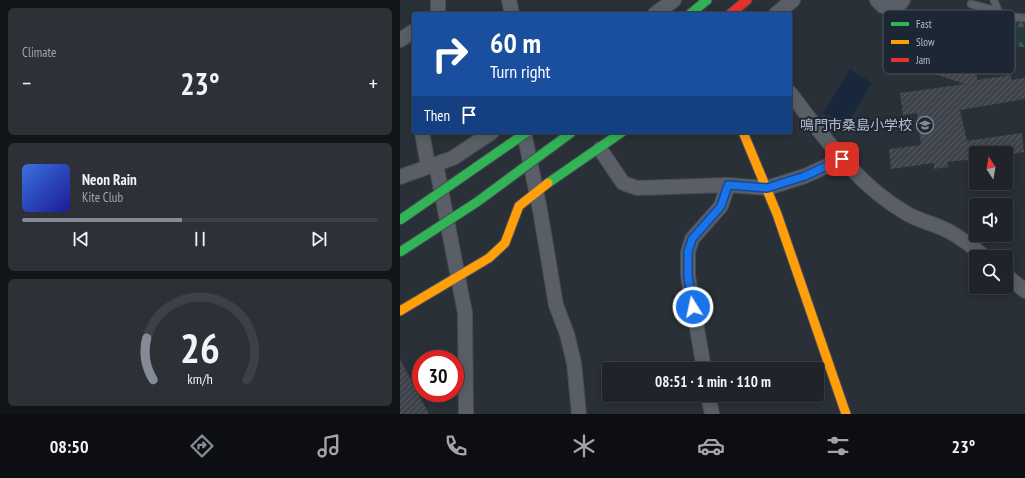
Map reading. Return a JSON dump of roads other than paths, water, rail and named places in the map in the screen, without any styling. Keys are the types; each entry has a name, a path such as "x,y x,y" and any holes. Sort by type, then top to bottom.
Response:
{"main road":[{"path":"692,12 707,0"},
{"path":"732,12 747,0"},
{"path":"400,220 524,134"},
{"path":"400,252 477,202 569,134"},
{"path":"400,311 489,258 505,243 519,206 536,191 600,149 619,134"},
{"path":"744,134 767,188 846,414"}],"street":[{"path":"438,0 438,12"},
{"path":"509,0 512,12"},
{"path":"658,12 674,0"},
{"path":"778,12 793,0"},
{"path":"877,0 883,6 897,7 903,0"},
{"path":"400,40 412,32"},
{"path":"792,96 842,159 881,197 907,214 950,232 972,245 977,250"},
{"path":"423,134 432,165 458,276 465,313 466,414"},
{"path":"400,177 453,158 489,134"},
{"path":"524,134 556,305 567,334 574,363 579,414"},
{"path":"600,149 623,183 637,188 728,185 767,188 805,176 842,159"},
{"path":"703,362 688,276 688,252 692,239 721,206 728,185"},
{"path":"1013,281 1025,291"},
{"path":"709,402 712,414"}],"lane":[{"path":"994,0 997,10"},
{"path":"971,4 993,10"}],"water":[{"path":"850,69 872,83 846,126 823,113"}],"place":[{"name":"鳴門市桑島小学校","path":"925,125"}]}
